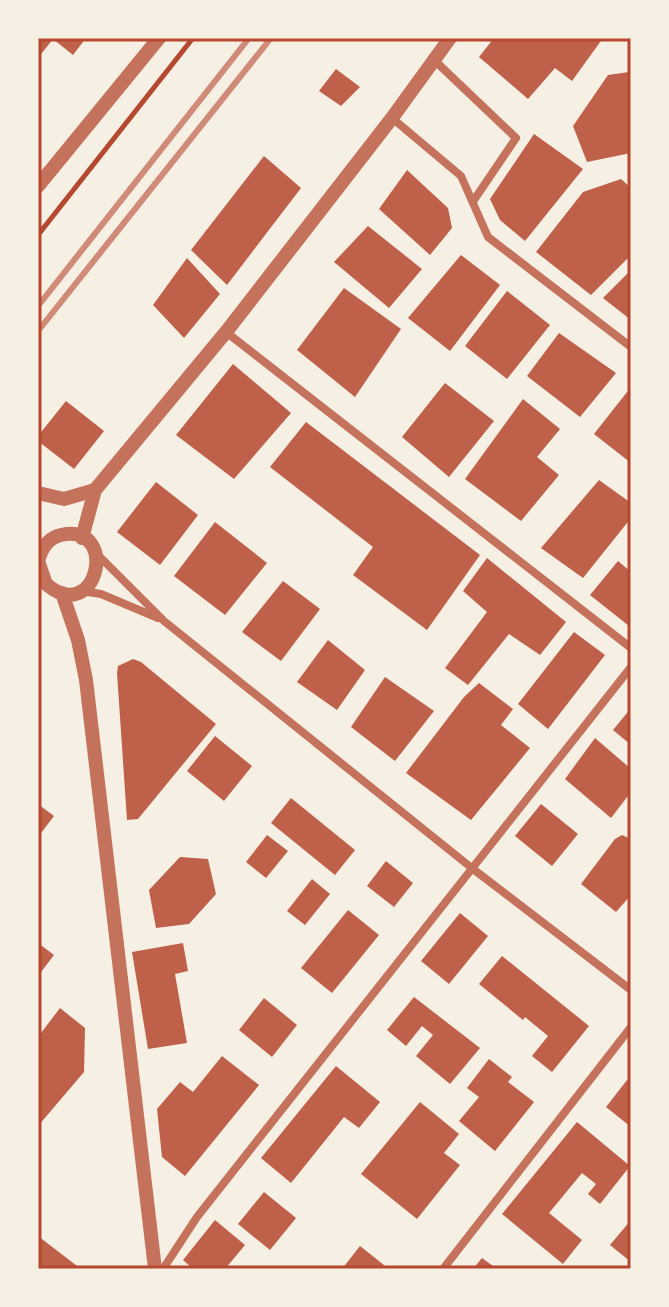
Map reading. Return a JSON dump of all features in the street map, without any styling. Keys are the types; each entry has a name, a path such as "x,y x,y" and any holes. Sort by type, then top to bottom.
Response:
{"street":[{"path":"38,186 159,38"},
{"path":"82,538 95,490 226,332 450,38"},
{"path":"433,59 516,138 474,200"},
{"path":"392,118 461,176 488,237 631,347"},
{"path":"226,332 631,648"},
{"path":"38,493 64,499 95,490"},
{"path":"164,621 101,594 80,591 62,593 42,585 38,562 41,552 54,538 63,535 82,538 164,621 473,869 631,990"},
{"path":"80,591 94,579 97,570 95,552"},
{"path":"62,593 85,667 155,1269"},
{"path":"163,1269 197,1217 631,667"},
{"path":"443,1269 631,1027"}],"path":[{"path":"38,235 193,38"}],"building":[{"path":"38,38 86,38 73,55 53,39 38,58"},
{"path":"494,38 603,38 572,81 555,68 528,99 479,57"},
{"path":"336,69 360,87 341,106 319,91"},
{"path":"629,72 631,153 587,162 573,126 608,75"},
{"path":"534,134 583,169 525,241 500,220 490,199"},
{"path":"264,156 301,188 227,285 191,250"},
{"path":"407,170 448,208 452,228 430,255 379,209"},
{"path":"621,179 631,188 631,255 591,295 536,252 583,192"},
{"path":"368,226 422,269 389,308 334,262"},
{"path":"461,255 500,285 450,351 408,318"},
{"path":"187,258 220,294 184,338 153,305"},
{"path":"631,270 631,320 603,298"},
{"path":"344,288 401,329 355,397 297,350"},
{"path":"507,291 550,325 507,379 465,346"},
{"path":"559,333 616,373 580,417 527,376"},
{"path":"233,364 291,413 234,479 176,435"},
{"path":"445,383 494,421 449,477 402,437"},
{"path":"631,387 631,463 594,434"},
{"path":"523,399 560,429 537,457 559,475 521,521 465,479"},
{"path":"66,401 104,431 74,469 38,441 38,436"},
{"path":"306,422 480,555 427,630 353,575 373,547 270,467"},
{"path":"599,480 631,503 631,518 583,578 541,548"},
{"path":"156,482 198,515 160,565 117,532"},
{"path":"215,522 267,563 225,615 174,576"},
{"path":"487,558 566,622 540,655 509,634 468,685 445,668 487,612 463,591"},
{"path":"618,561 631,572 629,626 590,595"},
{"path":"283,581 320,609 281,661 242,632"},
{"path":"574,632 605,655 548,729 518,704"},
{"path":"328,640 365,670 337,710 297,682"},
{"path":"133,659 141,662 216,724 138,819 127,820 117,673 118,666"},
{"path":"385,677 434,711 395,761 351,727"},
{"path":"479,683 513,709 501,725 530,748 471,820 406,773 464,697"},
{"path":"631,708 631,745 613,730"},
{"path":"215,736 252,766 224,801 187,771"},
{"path":"595,738 631,769 631,792 611,818 565,779"},
{"path":"291,798 355,850 335,875 271,823"},
{"path":"38,804 54,816 38,837"},
{"path":"541,804 578,834 552,866 515,836"},
{"path":"267,835 288,851 266,878 246,862"},
{"path":"622,835 631,839 631,895 616,912 581,884 615,839"},
{"path":"180,857 208,859 216,894 189,924 156,928 149,890"},
{"path":"386,861 413,883 394,907 367,886"},
{"path":"312,879 330,894 305,925 287,911"},
{"path":"348,910 379,935 332,993 301,968"},
{"path":"460,913 488,936 449,984 421,961"},
{"path":"38,943 54,955 38,976"},
{"path":"183,943 188,971 175,974 187,1043 148,1049 132,952"},
{"path":"502,956 589,1026 552,1072 532,1056 548,1036 479,984"},
{"path":"414,997 480,1048 450,1084 416,1056 433,1035 422,1026 406,1046 387,1030"},
{"path":"264,998 297,1025 272,1057 239,1030"},
{"path":"60,1008 85,1028 84,1072 38,1126 38,1037"},
{"path":"222,1056 259,1085 185,1176 162,1157 157,1109 180,1082 193,1092"},
{"path":"489,1059 512,1077 508,1082 534,1102 495,1151 459,1121 479,1097 467,1088"},
{"path":"336,1066 380,1102 359,1128 344,1117 291,1183 261,1158"},
{"path":"631,1075 631,1127 606,1107"},
{"path":"420,1102 459,1134 444,1153 460,1165 417,1219 361,1174"},
{"path":"577,1122 630,1166 600,1204 588,1194 596,1184 582,1173 549,1213 582,1240 563,1264 502,1214"},
{"path":"264,1192 296,1218 270,1250 238,1224"},
{"path":"215,1220 245,1245 225,1269 193,1269 183,1260"},
{"path":"631,1220 631,1262 610,1245"},
{"path":"38,1236 81,1269 38,1269"},
{"path":"360,1246 389,1269 342,1269"},
{"path":"482,1258 497,1269 473,1269"}],"railway":[{"path":"38,306 249,38"},
{"path":"38,331 271,38"}]}
